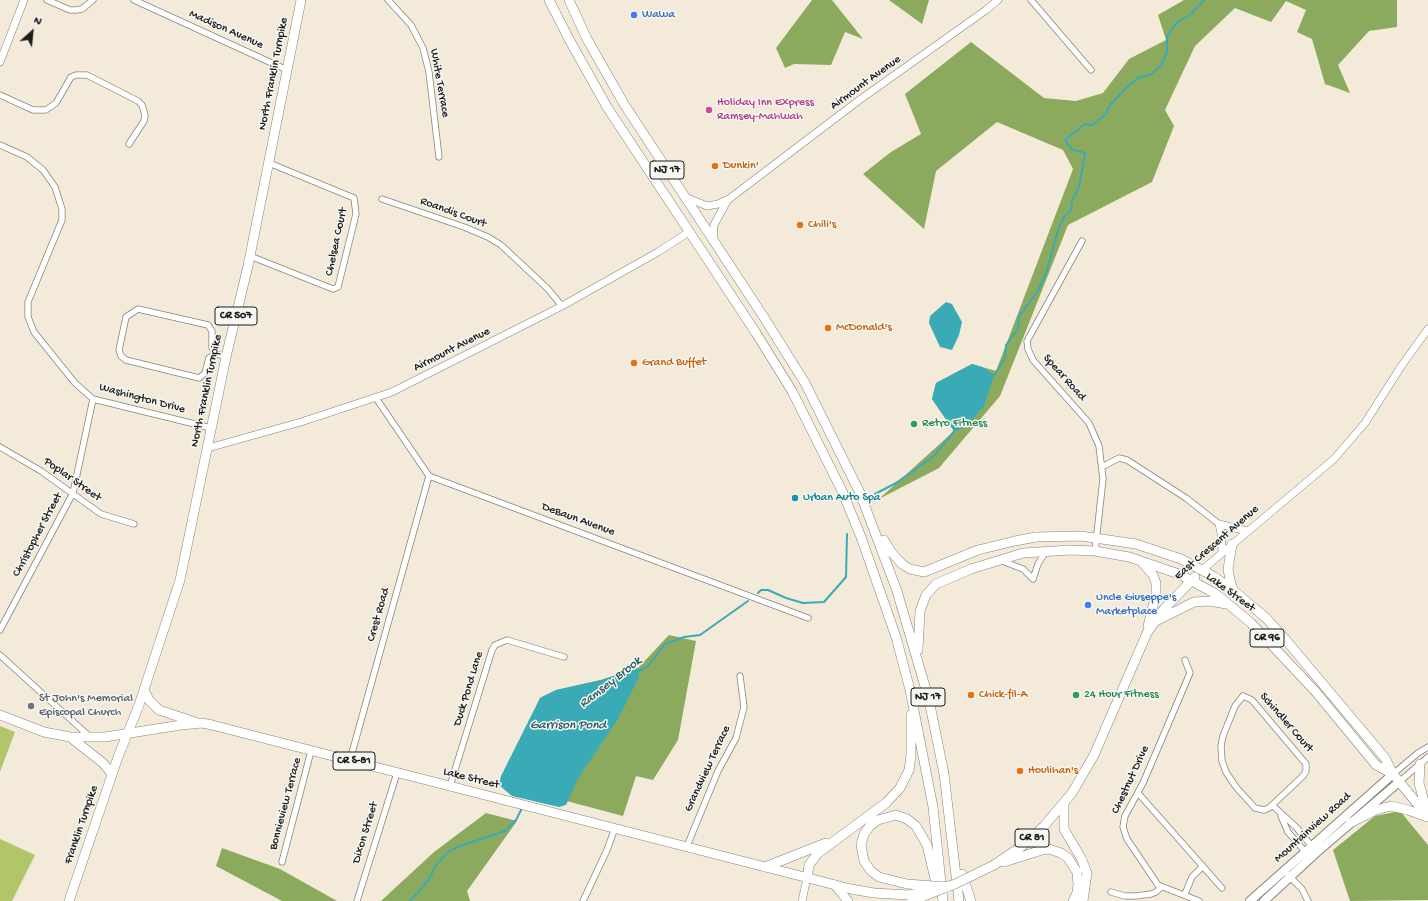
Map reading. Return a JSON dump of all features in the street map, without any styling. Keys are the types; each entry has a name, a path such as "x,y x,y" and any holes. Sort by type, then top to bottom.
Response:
{"main road":[{"name":"North Franklin Turnpike","path":"118,757 144,690 180,580 226,357 250,256 301,0"},
{"name":"NJ 17","path":"549,0 604,101 773,359 797,400 828,460 861,538 896,637 910,690 933,807 941,901"},
{"name":"NJ 17","path":"569,0 603,69 683,196 805,383 839,449 868,514 892,576 918,659 937,737 950,812 959,901"},
{"name":"Lake Street","path":"868,514 895,557 906,567 919,572 932,570 992,546 1036,537 1069,535 1096,537 1148,548 1181,560 1202,570 1233,590 1266,618 1385,758 1393,774 1428,817"},
{"path":"1232,544 1228,569 1233,590"},
{"name":"Lake Street","path":"918,659 919,617 926,595 936,584 971,568 1023,553 1047,550 1095,551 1140,560 1167,569 1191,580 1233,607 1284,656 1376,765 1393,774"},
{"path":"1140,560 1153,575 1156,583 1156,594 1147,633"},
{"name":"East Crescent Avenue","path":"911,898 963,881 994,865 1029,840 1064,804 1080,781 1094,755 1147,633 1169,602 1202,570"},
{"path":"1153,623 1183,606 1198,601 1216,602 1233,607"},
{"path":"144,690 149,700 159,710 177,717 202,723"},
{"path":"910,690 912,747 910,764 904,782 886,803 815,856 810,865 807,878 874,893 911,898"},
{"name":"Lake Street","path":"0,714 44,732 70,737 90,738 202,723 687,846 807,878"},
{"path":"70,737 103,763 112,774"},
{"name":"Franklin Turnpike","path":"69,901 118,757"},
{"path":"1420,764 1419,783 1428,817"},
{"name":"Mountainview Road","path":"1250,901 1304,851 1393,774"},
{"name":"Mountainview Road","path":"1264,901 1310,858 1399,782"},
{"path":"1064,804 1064,829 1082,858 1087,873 1077,899"},
{"path":"1350,824 1376,810 1391,806 1428,817"},
{"path":"941,901 930,852 920,830 912,822 902,817 890,816 878,820 870,826 864,834 861,845 864,861 870,871 879,877 907,884 947,887"},
{"path":"765,867 835,840"},
{"path":"954,847 971,901"},
{"path":"994,865 1042,850 1057,851 1068,858 1075,867 1078,881 1077,899"},
{"path":"835,885 848,901"}],"street":[{"path":"0,62 24,0"},
{"path":"47,0 70,10 82,9 93,0"},
{"name":"Madison Avenue","path":"134,0 287,70"},
{"name":"White Terrace","path":"388,0 411,25 423,48 428,72 439,157"},
{"name":"Airmount Avenue","path":"683,196 707,206 718,204 729,199 858,101 998,0"},
{"path":"1031,0 1091,70"},
{"path":"0,95 33,110 46,110 56,103 71,77 76,75 86,75 138,101 142,105 146,115 144,121 129,144"},
{"name":"Washington Drive","path":"0,145 27,157 39,166 49,177 60,198 62,220 29,298 28,317 34,332 75,382 93,399 211,428"},
{"name":"Chelsea Court","path":"250,256 334,289 338,287 356,214 354,198 269,163"},
{"name":"Roandis Court","path":"382,199 470,229 488,237 501,245 547,288 562,306"},
{"name":"Airmount Avenue","path":"713,241 714,225 729,199"},
{"name":"Airmount Avenue","path":"208,448 392,392 562,306 658,252 689,232"},
{"name":"Spear Road","path":"1082,241 1027,341 1028,349 1036,364 1092,428 1099,446 1102,467 1095,551"},
{"path":"217,354 209,358 205,372 199,378 126,360 121,356 119,350 126,317 131,312 138,309 208,326 212,331 212,348 217,354 226,357"},
{"name":"East Crescent Avenue","path":"1202,570 1247,531 1321,471 1350,441 1365,423 1402,365 1428,329"},
{"path":"376,398 429,476"},
{"name":"Christopher Street","path":"0,630 73,494 93,399"},
{"name":"Poplar Street","path":"0,447 41,471 102,514 134,524"},
{"path":"1102,467 1119,458 1127,460 1186,498 1219,524 1247,531"},
{"name":"DeBaun Avenue","path":"429,476 808,618"},
{"name":"Crest Road","path":"350,760 429,476"},
{"path":"1219,524 1222,540 1222,552"},
{"path":"998,559 1018,566 1027,572 1033,580 1038,564 1047,550"},
{"name":"Duck Pond Lane","path":"450,786 492,650 495,645 507,640 564,657"},
{"path":"0,654 90,738"},
{"name":"Chestnut Drive","path":"1161,887 1150,875 1129,843 1124,831 1125,816 1138,794 1190,673 1185,660"},
{"name":"Grandview Terrace","path":"687,846 718,771 736,738 744,707 740,676"},
{"name":"Schindler Court","path":"1243,696 1252,700 1306,764 1305,774 1272,805 1261,810 1253,806 1233,783 1222,762 1221,746 1223,736 1235,706 1243,696"},
{"path":"1393,774 1418,753 1428,747"},
{"name":"Bonnieview Terrace","path":"282,862 311,751"},
{"path":"1399,782 1428,757"},
{"name":"Dixon Street","path":"357,901 397,773"},
{"path":"1138,794 1222,888"},
{"path":"1272,805 1280,814 1296,827 1317,852"},
{"path":"1280,814 1288,832 1310,858"},
{"path":"583,901 607,850 615,828"},
{"path":"1185,894 1192,877 1203,866"},
{"path":"1284,870 1302,890 1308,901"},
{"path":"802,901 807,878"},
{"path":"1112,892 1125,896 1136,896 1151,894 1156,892 1161,887 1185,894 1199,901"}],"green space":[{"path":"812,0 832,0 863,39 845,32 831,65 794,64 785,68 776,48"},
{"path":"889,0 929,0 922,24"},
{"path":"1184,0 1397,0 1397,27 1369,31 1338,65 1350,93 1325,84 1312,39 1297,32 1306,10 1286,1 1271,22 1235,8 1195,46 1165,110 1174,126 1152,182 1068,225 1000,396 939,468 879,499 954,431 932,399 936,383 972,364 996,371 1073,169 1063,150 997,122 936,171 924,229 863,174 891,152 921,134 905,94 971,42 1044,98 1076,101 1103,93 1129,59 1166,40 1158,15"},
{"path":"669,635 696,641 678,740 653,780 636,776 623,816 510,786 540,698 556,690 601,680 638,668"},
{"path":"0,726 15,732 0,772"},
{"path":"1400,811 1428,845 1428,900 1350,901 1333,850 1375,816"},
{"path":"486,813 517,821 467,891 470,901 381,901 434,852"},
{"path":"0,839 35,855 12,901 0,901"},
{"path":"222,848 280,869 337,901 282,901 216,866"}],"water":[{"path":"946,302 952,304 962,322 959,335 952,350 940,347 929,323 930,316"},
{"path":"972,364 982,367 993,374 992,382 984,406 966,427 954,431 932,399 936,383"},
{"name":"Garrison Pond","path":"638,668 639,677 618,719 578,779 566,805 559,807 512,796 499,785 501,776 540,698 556,690 601,680"}],"waterway":[{"name":"Ramsey Brook","path":"991,380 1005,358 1006,345 1018,329 1019,316 1038,291 1047,270 1058,230 1064,217 1071,210 1072,200 1079,187 1085,153 1071,149 1065,140 1085,124 1093,125 1106,114 1110,105 1127,87 1138,78 1150,75 1161,66 1167,52 1167,37 1172,29 1178,22 1190,15 1204,0"},
{"name":"Ramsey Brook","path":"875,494 896,483 933,457 956,429"},
{"name":"Ramsey Brook","path":"758,593 761,590 768,590 786,598 803,603 824,602 846,577 847,534"},
{"name":"Ramsey Brook","path":"637,672 648,666 665,644 684,637 700,635 748,601"},
{"name":"Ramsey Brook","path":"410,901 428,881 436,865 447,853 457,847 505,831 516,820 522,808"}],"place":[{"name":"Wawa","path":"634,15"},
{"name":"Holiday Inn Express Ramsey-Mahwah","path":"709,110"},
{"name":"Dunkin'","path":"715,166"},
{"name":"Chili's","path":"800,225"},
{"name":"McDonald's","path":"828,328"},
{"name":"Grand Buffet","path":"634,363"},
{"name":"Retro Fitness","path":"914,424"},
{"name":"Urban Auto Spa","path":"795,498"},
{"name":"Uncle Giuseppe's Marketplace","path":"1088,605"},
{"name":"Chick-fil-A","path":"971,695"},
{"name":"24 Hour Fitness","path":"1076,695"},
{"name":"St John's Memorial Episcopal Church","path":"31,706"},
{"name":"Houlihan's","path":"1020,771"}]}
